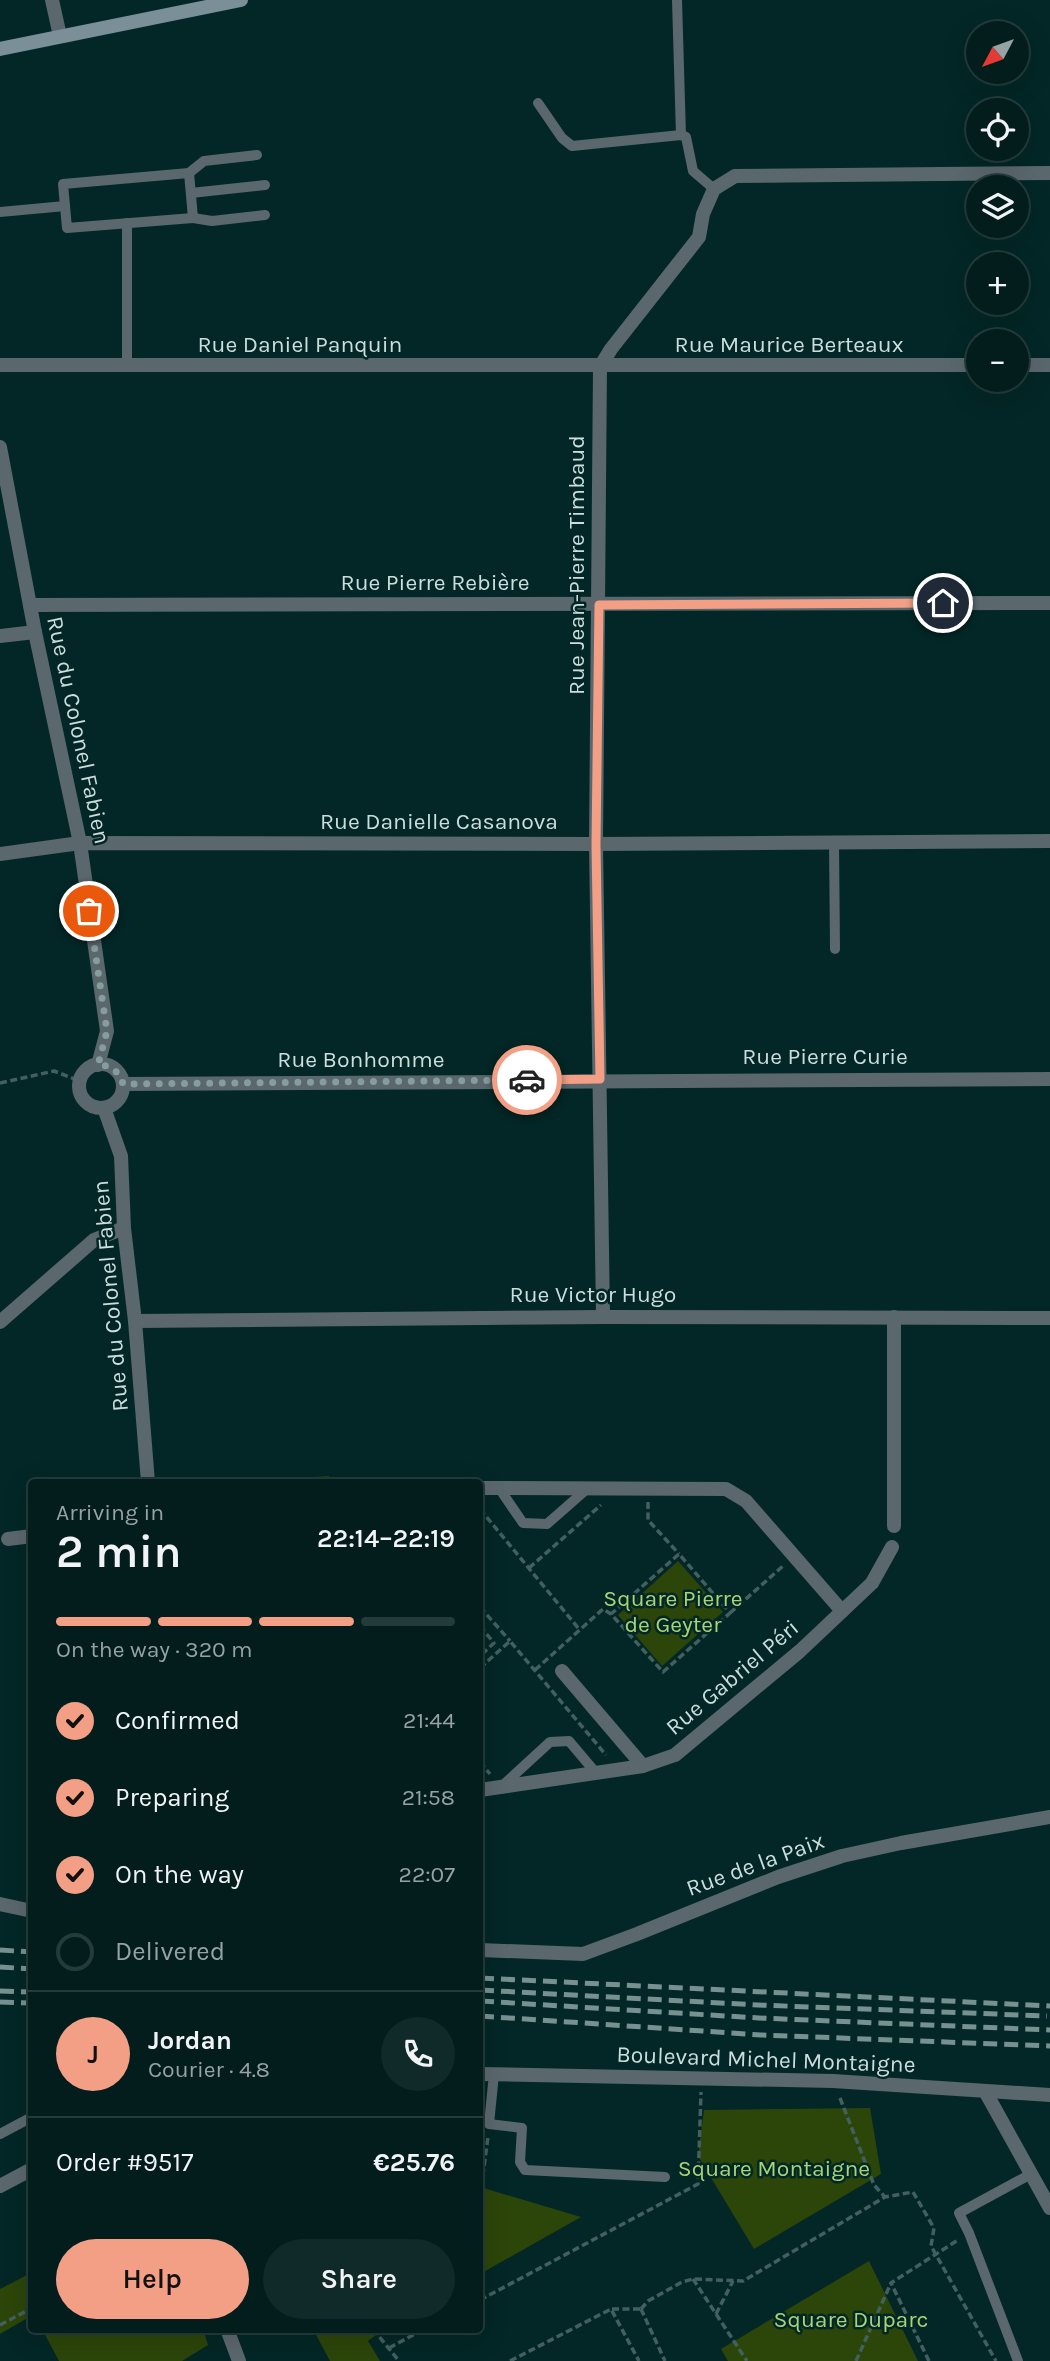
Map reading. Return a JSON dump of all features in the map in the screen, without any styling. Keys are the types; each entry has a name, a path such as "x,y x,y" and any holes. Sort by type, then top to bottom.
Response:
{"street":[{"path":"52,0 60,36"},
{"path":"0,49 241,0"},
{"path":"600,367 611,349 699,237 703,214 713,189 735,176 1050,173"},
{"name":"Rue Daniel Panquin","path":"0,365 600,367"},
{"name":"Rue Maurice Berteaux","path":"600,367 966,365"},
{"path":"1029,365 1050,365"},
{"name":"Rue Jean-Pierre Timbaud","path":"600,367 596,845 603,1317"},
{"name":"Rue du Colonel Fabien","path":"0,447 3,478 80,843 107,1031 98,1065"},
{"name":"Rue Pierre Rebière","path":"30,605 1050,603"},
{"path":"0,636 35,632"},
{"name":"Rue Danielle Casanova","path":"0,854 80,843 596,845 1050,841"},
{"path":"98,1065 105,1065 117,1071 123,1084 120,1097 104,1108 85,1101 79,1088 87,1070 98,1065"},
{"name":"Rue Pierre Curie","path":"600,1079 1050,1079"},
{"name":"Rue Bonhomme","path":"123,1084 600,1079"},
{"name":"Rue du Colonel Fabien","path":"104,1108 121,1156 124,1228 135,1321 148,1479"},
{"path":"0,1322 94,1240 124,1228"},
{"name":"Rue Victor Hugo","path":"135,1321 603,1317 1050,1318"},
{"path":"894,1317 894,1526"},
{"path":"483,1488 726,1489 746,1501 842,1611"},
{"path":"8,1539 28,1536"},
{"name":"Rue Gabriel Péri","path":"483,1790 643,1766 676,1755 800,1651 872,1583 891,1546"},
{"path":"562,1671 643,1766"},
{"name":"Rue de la Paix","path":"483,1950 583,1954 778,1877 842,1856 1050,1817"},
{"path":"0,1904 28,1910"},
{"name":"Boulevard Michel Montaigne","path":"487,2074 833,2081 1050,2095"},
{"path":"985,2091 1050,2208"},
{"path":"0,2186 28,2171"},
{"path":"228,2333 239,2361"}],"lane":[{"path":"677,0 681,135"},
{"path":"538,103 562,138 572,146 686,136 689,162 693,171 713,189"},
{"path":"257,155 204,161 189,173 63,184 67,228 265,215"},
{"path":"189,173 193,218"},
{"path":"191,193 265,185"},
{"path":"0,212 65,206"},
{"path":"127,223 127,366"},
{"path":"834,843 835,949"},
{"path":"499,1488 523,1523 547,1524 588,1488"},
{"path":"501,1787 551,1742 569,1741 596,1773"},
{"path":"487,2074 489,2124 522,2128 520,2162 525,2169 665,2177"},
{"path":"0,2134 28,2119"},
{"path":"1018,2361 970,2233 959,2213 1031,2174"}],"path":[{"path":"0,1083 54,1072 80,1081"},
{"path":"529,1568 609,1499"},
{"path":"648,1502 648,1520 730,1613"},
{"path":"483,1513 579,1629"},
{"path":"611,1614 680,1554"},
{"path":"535,1670 603,1609 611,1614 663,1672 794,1556"},
{"path":"483,1610 618,1769"},
{"path":"483,1630 494,1643 483,1653"},
{"path":"483,1665 510,1641"},
{"path":"483,2298 698,2184 701,2079"},
{"path":"833,2081 874,2185 885,2197"},
{"path":"483,2173 489,2124"},
{"path":"510,2361 611,2309 641,2309 648,2301 682,2282 693,2279 743,2281 885,2197 913,2192 934,2228 931,2246 996,2361"},
{"path":"856,2361 891,2283 970,2233"},
{"path":"693,2279 747,2361"},
{"path":"716,2314 733,2281"},
{"path":"891,2283 929,2361"},
{"path":"611,2309 639,2361"},
{"path":"641,2309 665,2361"},
{"path":"0,2325 28,2310"},
{"path":"376,2333 399,2361"},
{"path":"389,2348 417,2333"}],"green space":[{"path":"329,1476 329,1479 288,1479"},
{"name":"Square Pierre de Geyter","path":"678,1561 723,1612 662,1666 618,1615"},
{"name":"Square Montaigne","path":"870,2108 881,2174 754,2249 698,2156 704,2110"},
{"path":"483,2188 581,2217 483,2272"},
{"name":"Square Duparc","path":"869,2261 918,2361 728,2361 721,2349"},
{"path":"28,2275 28,2318 0,2334 0,2289"},
{"path":"44,2333 204,2333 208,2345 182,2361 59,2361"},
{"path":"315,2333 379,2333 368,2341 380,2361 330,2361"}],"railway":[{"path":"0,1950 28,1952"},
{"path":"0,1967 28,1969"},
{"path":"483,1978 1050,2006"},
{"path":"483,1990 758,2005 1047,2016"},
{"path":"0,1991 28,1992"},
{"path":"483,2001 759,2018 1050,2030"},
{"path":"0,2002 28,2003"},
{"path":"483,2016 761,2035 1050,2046"}],"way so far":[{"path":"89,911 107,1031 98,1065 105,1065 117,1071 123,1084 527,1080"}],"route":[{"path":"527,1080 600,1079 596,845 599,605 943,603"}]}
